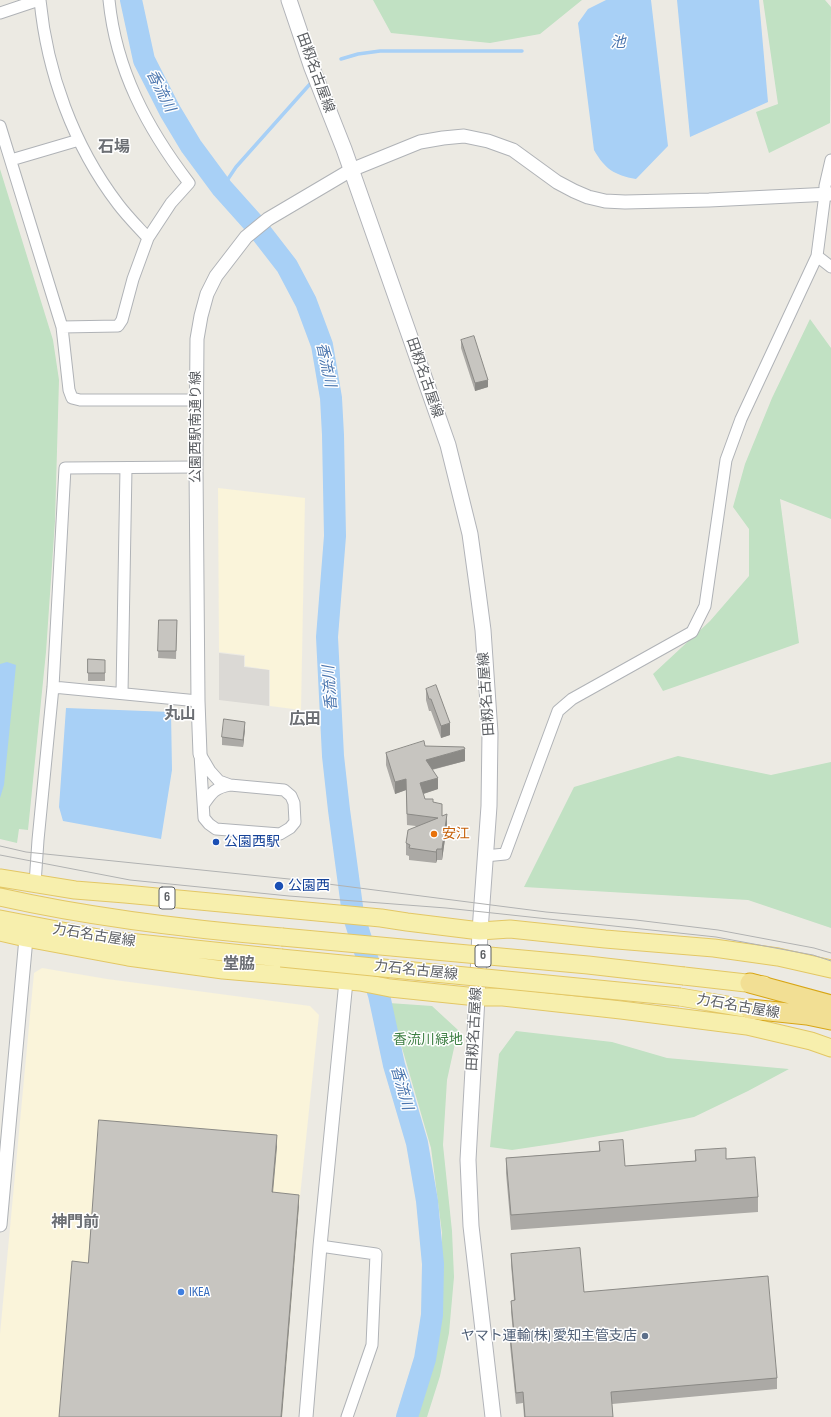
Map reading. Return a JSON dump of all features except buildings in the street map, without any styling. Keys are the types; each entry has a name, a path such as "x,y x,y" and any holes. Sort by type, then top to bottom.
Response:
{"highway":[{"path":"750,983 831,1005"},
{"path":"750,1009 807,1015 831,1020"}],"main road":[{"name":"田籾名古屋線","path":"289,0 312,68 351,170 448,446 470,534 482,630 490,733 489,806 480,931 468,1160 471,1226 493,1417"},
{"name":"6","path":"0,878 75,890 372,917 480,931 510,929 714,948 778,957 831,969"},
{"name":"力石名古屋線","path":"0,897 50,908 130,921 282,937 588,965 750,983 831,996"},
{"name":"力石名古屋線","path":"0,919 109,940 680,997 750,1009 831,1026"},
{"path":"0,932 128,957 207,968 353,982 390,988 477,997 511,997 747,1026 811,1041 831,1048"}],"street":[{"path":"0,13 40,0 42,21 50,62 60,95 79,140 116,202 148,238"},
{"path":"62,327 118,326 122,320 133,279 148,238 171,203 189,183 160,143 134,94 123,65 114,34 109,0"},
{"path":"0,126 62,327 69,390 72,398 80,400 196,400"},
{"name":"公園西駅南通り線","path":"200,754 198,701 196,467 197,339 207,294 216,276 246,237 268,218 351,170 420,142 464,136 488,141 513,150 557,182 588,197 605,201 709,200 828,194"},
{"path":"11,160 79,140"},
{"path":"485,856 505,854 558,711 572,699 692,632 705,606 726,460 741,419 817,256 828,194 825,186 831,160"},
{"path":"817,256 831,267"},
{"path":"35,884 53,687 65,468 196,467"},
{"path":"122,693 126,468"},
{"path":"53,687 198,701"},
{"path":"200,754 210,771 219,781 230,785 284,790 291,796 294,803 295,822 290,828 280,834 216,829 209,824 204,818 200,754"},
{"path":"204,804 211,794 218,788 230,785"},
{"path":"0,1226 26,938"},
{"path":"306,1417 320,1246 353,982"},
{"path":"320,1246 376,1254 372,1345 347,1417"}],"shaded area":[{"path":"218,488 305,498 301,710 270,706 270,670 245,666 245,655 219,652"},
{"path":"219,653 244,656 244,667 269,670 269,706 219,700"},
{"path":"42,968 107,979 310,1006 319,1015 299,1206 282,1417 0,1417 0,1334 34,973"}],"green space":[{"path":"373,0 582,0 540,34 490,43 391,33"},
{"path":"763,0 825,0 831,7 830,123 769,153 756,112 778,104"},
{"path":"0,169 53,340 59,380 55,521 46,652 28,830 19,829 17,843 0,839"},
{"path":"810,319 831,348 831,519 780,499 799,643 663,691 653,674 710,621 749,576 749,529 733,507 745,464 772,398"},
{"path":"678,756 771,775 831,762 831,928 748,900 524,887 574,787"},
{"name":"香流川緑地","path":"389,1003 432,1006 458,1030 447,1080 443,1145 452,1231 454,1277 449,1333 440,1376 427,1417 414,1417 429,1371 439,1332 442,1276 442,1233 431,1148"},
{"path":"516,1031 612,1042 667,1058 789,1069 694,1117 622,1132 512,1150 490,1147 499,1054"}],"water":[{"name":"池","path":"606,0 651,0 668,146 636,179 611,170 602,162 594,150 578,23 588,9"},
{"path":"677,0 759,0 768,102 690,137"},
{"path":"7,662 16,665 4,785 0,798 0,664"},
{"path":"66,708 171,712 172,770 161,839 63,821 59,807"}],"waterway":[{"name":"香流川","path":"131,0 144,60 170,111 191,146 222,188 256,226 287,266 306,302 322,345 331,398 333,435 335,536 327,637 333,756 339,810 353,914 379,995 394,1065 417,1143 427,1201 433,1264 432,1315 425,1359 407,1417"},
{"path":"341,59 358,54 380,51 522,51"},
{"path":"222,188 236,167 310,84"}],"tram line":[{"path":"0,846 26,852 289,879 546,912 636,920 718,930 814,948 831,953"},
{"path":"0,855 130,880 289,896 446,908 716,937 813,955 831,961"}],"place":[{"name":"安江","path":"434,834"},
{"name":"公園西駅","path":"216,842"},
{"name":"公園西","path":"279,886"},
{"name":"IKEA","path":"181,1292"},
{"name":"ヤマト運輸(株) 愛知主管支店","path":"645,1336"}],"district":[{"name":"石場","path":"114,148"},
{"name":"丸山","path":"180,715"},
{"name":"広田","path":"305,720"},
{"name":"堂脇","path":"239,965"},
{"name":"神門前","path":"75,1223"}]}
